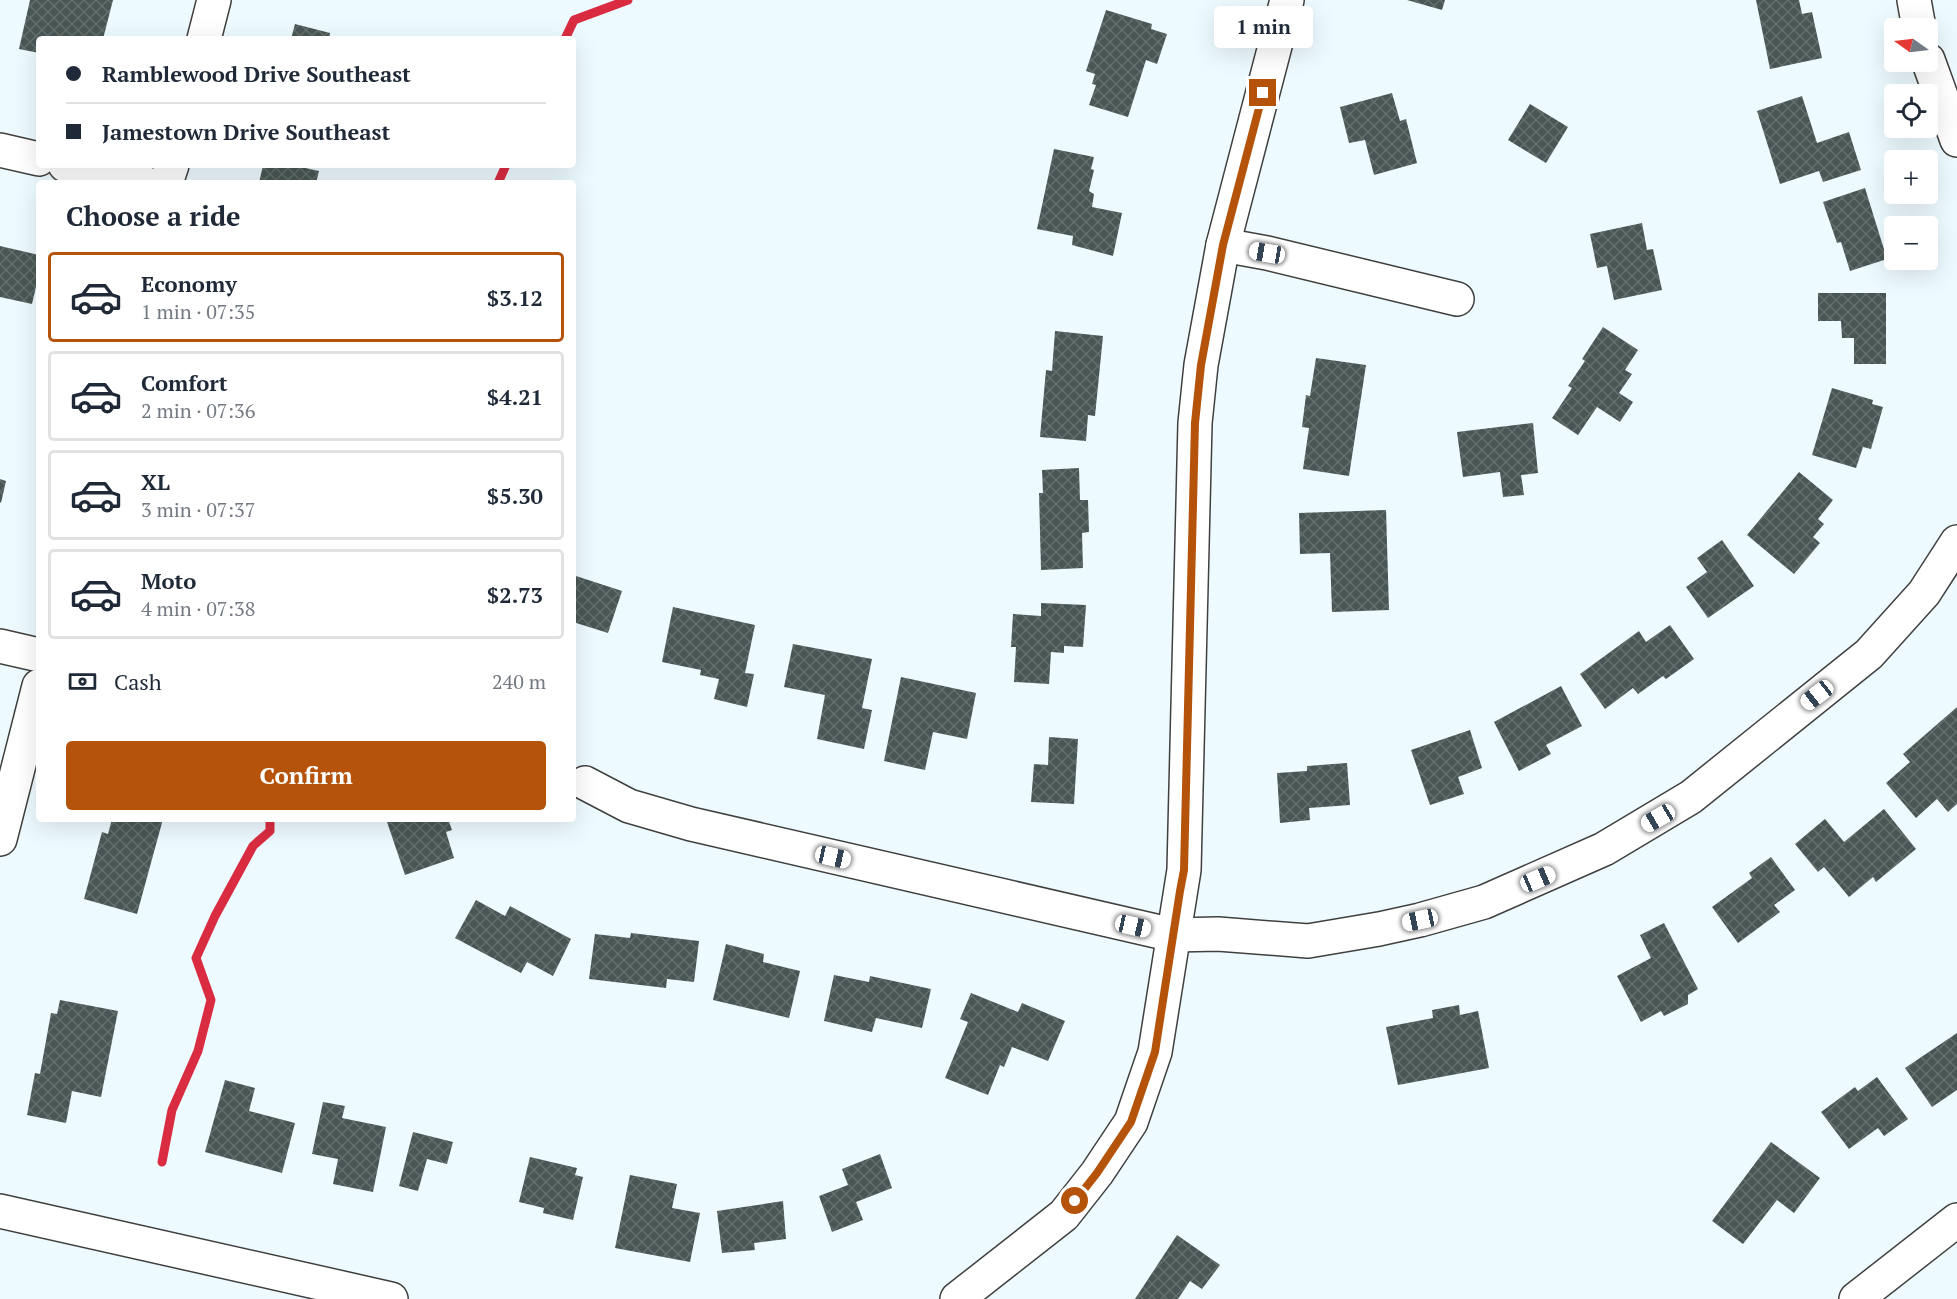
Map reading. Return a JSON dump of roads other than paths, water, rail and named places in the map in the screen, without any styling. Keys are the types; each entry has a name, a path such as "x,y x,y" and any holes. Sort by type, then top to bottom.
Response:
{"street":[{"path":"205,36 214,0"},
{"path":"957,1299 1064,1215 1131,1122 1155,1052 1184,870 1195,423 1201,365 1223,245 1287,0"},
{"path":"1914,0 1917,18"},
{"path":"1932,72 1957,140"},
{"path":"0,150 36,158"},
{"path":"78,168 132,180"},
{"path":"1223,245 1267,253 1457,299"},
{"path":"585,783 629,806 691,824 1173,935 1218,934 1308,941 1379,929 1484,902 1604,849 1691,797 1869,654 1924,594 1957,542"},
{"path":"0,646 36,654"},
{"path":"0,839 36,698"},
{"path":"0,1210 391,1299"},
{"path":"1856,1299 1957,1220"}],"waterway":[{"path":"566,36 574,20 628,0"},
{"path":"499,180 505,168"},
{"path":"162,1162 172,1110 198,1051 211,1000 196,958 215,916 253,846 270,831 270,822"}]}
